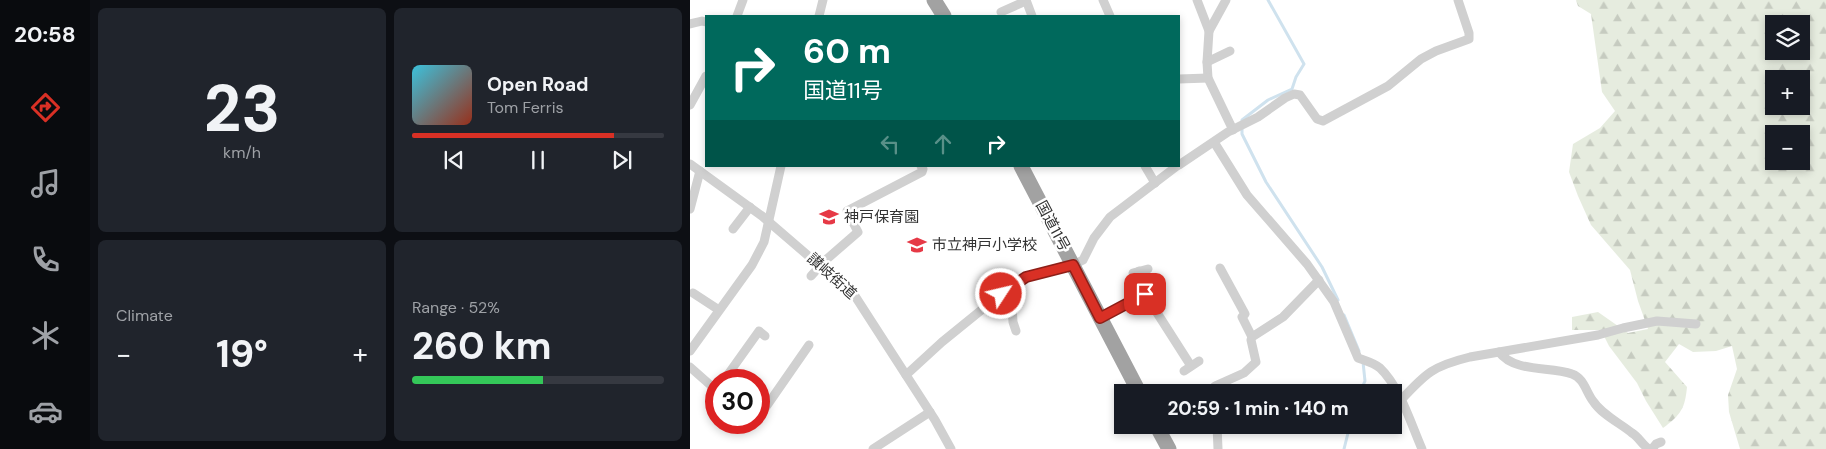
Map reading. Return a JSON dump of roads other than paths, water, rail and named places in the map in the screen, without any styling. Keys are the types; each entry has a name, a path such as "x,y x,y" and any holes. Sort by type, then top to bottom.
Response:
{"highway":[{"path":"934,0 943,15"},
{"name":"国道11号","path":"1022,167 1136,384"},
{"path":"1161,434 1169,449"}],"street":[{"path":"738,15 743,0"},
{"path":"819,15 823,0"},
{"path":"1103,0 1110,15"},
{"path":"1197,0 1209,31 1208,78 1233,130"},
{"path":"1209,31 1226,0"},
{"path":"1180,165 1284,98 1294,94 1300,95 1317,119 1323,121 1388,86 1421,59 1436,51 1469,39 1469,33 1458,0"},
{"path":"1001,12 1026,1 1032,15"},
{"path":"690,24 702,20 705,22"},
{"path":"1207,62 1230,51"},
{"path":"690,105 705,78"},
{"path":"1180,80 1208,78"},
{"path":"1214,142 1248,195 1307,264 1334,302 1358,358 1371,362 1379,368 1392,384"},
{"name":"讃岐街道","path":"690,164 768,221 855,296 930,412 951,449"},
{"path":"690,351 752,265 764,242 782,167"},
{"path":"811,276 858,232 847,211 922,172 921,167"},
{"path":"1146,167 1154,183"},
{"path":"906,375 942,342 1011,286 1026,277 1073,265 1083,260 1094,238 1110,217 1177,167"},
{"path":"690,209 700,171"},
{"path":"733,229 750,207"},
{"path":"1219,384 1244,372 1256,362 1252,337 1242,317 1245,314 1220,268"},
{"path":"1140,271 1145,294 1170,324 1191,366"},
{"path":"1252,337 1283,317 1318,280"},
{"path":"1011,286 1013,322 1016,331"},
{"path":"693,293 719,310"},
{"path":"1100,318 1145,294"},
{"path":"1422,449 1402,400 1426,374 1438,367 1470,357 1598,336 1623,328 1657,321 1696,324"},
{"path":"736,369 742,363 759,331 765,336"},
{"path":"770,400 808,345"},
{"path":"1500,352 1504,358 1512,362 1540,370 1573,374 1580,380 1593,402 1599,408 1635,434 1650,449 1661,442"},
{"path":"690,367 705,380"},
{"path":"873,449 930,412"},
{"path":"1217,434 1218,449"}],"waterway":[{"path":"1268,0 1304,64 1296,77 1292,89 1268,100 1242,120 1242,134 1266,182 1322,267 1338,300"},
{"path":"1344,315 1359,351"},
{"path":"1363,362 1364,384"},
{"path":"1344,449 1348,434"}],"place":[{"name":"神戸保育園","path":"829,217"},
{"name":"市立神戸小学校","path":"917,245"}]}
